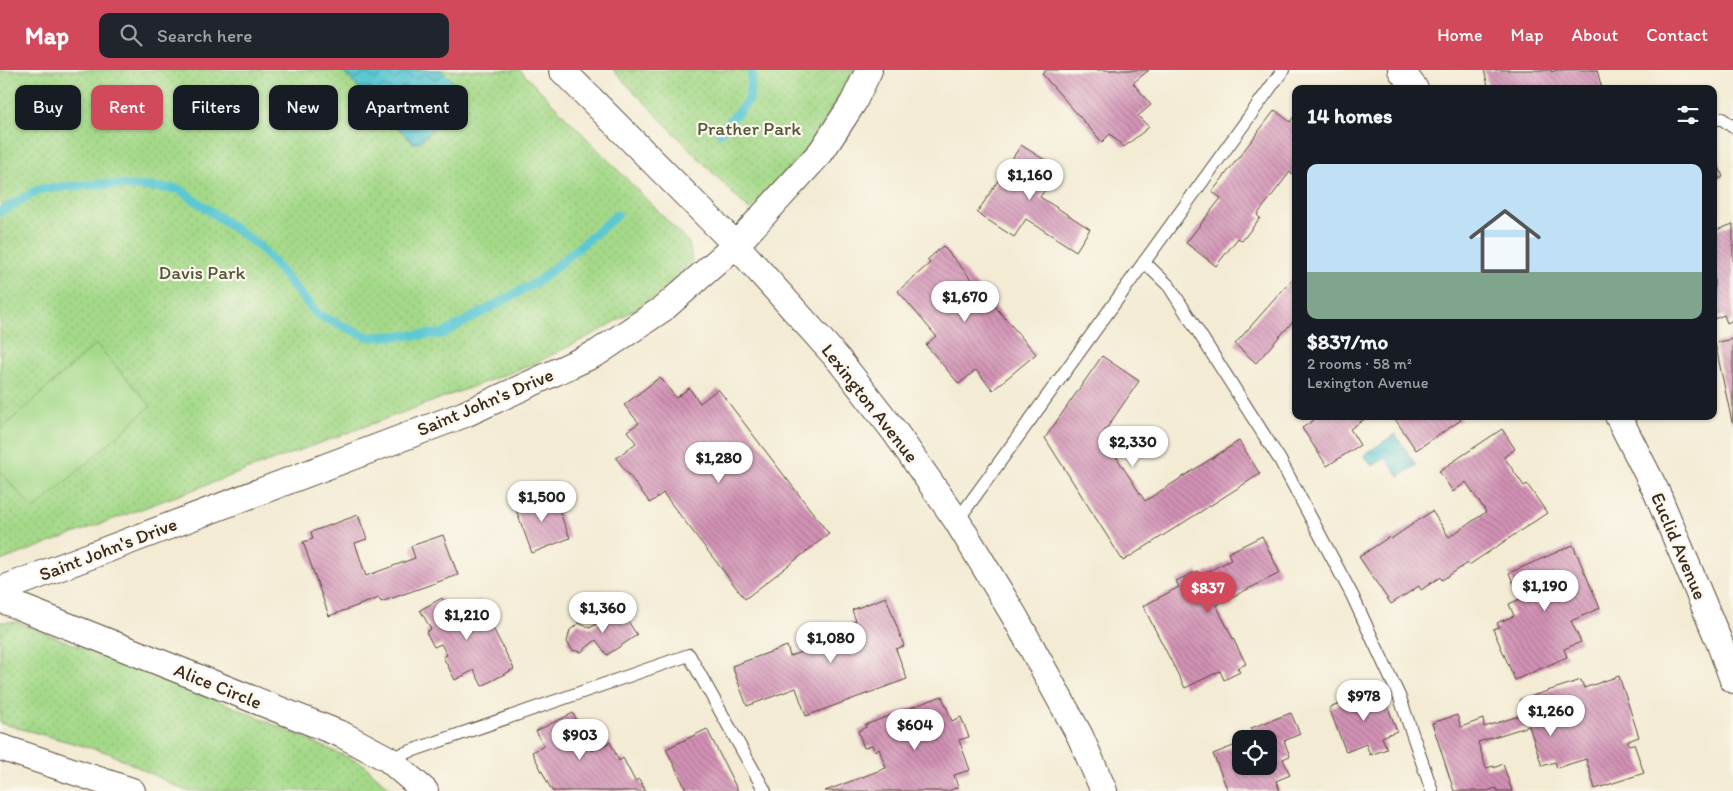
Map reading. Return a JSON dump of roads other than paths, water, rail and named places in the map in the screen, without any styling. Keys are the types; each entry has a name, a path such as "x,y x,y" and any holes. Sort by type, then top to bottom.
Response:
{"street":[{"name":"Lexington Avenue","path":"562,70 736,245 838,360 895,432 957,521 1015,617 1080,736 1104,791"},
{"name":"Saint John's Drive","path":"0,590 465,414 588,357 664,308 736,245 821,152 853,103 869,70"},
{"path":"1401,70 1412,85"},
{"name":"Euclid Avenue","path":"1620,420 1657,493 1718,639 1733,680"},
{"name":"Alice Circle","path":"0,599 343,735 388,759 425,791"},
{"path":"0,747 132,791"}],"lane":[{"path":"957,521 1283,70"},
{"path":"1717,119 1721,118 1733,127"},
{"path":"1144,262 1169,286 1280,460 1360,612 1400,698 1432,791"},
{"path":"388,759 689,655 765,791"}],"water":[{"path":"341,70 441,70 457,85 356,85"},
{"path":"400,130 432,130 419,143 413,143"},
{"path":"1395,434 1416,465 1399,477 1386,458 1372,466 1364,455"}],"waterway":[{"path":"720,133 749,99 752,70"},
{"path":"0,212 39,189 100,184 179,189 259,246 318,315 368,337 442,334 540,280 617,215"}],"park label":[{"name":"Prather Park","path":"749,128"},
{"name":"Davis Park","path":"202,272"}]}
